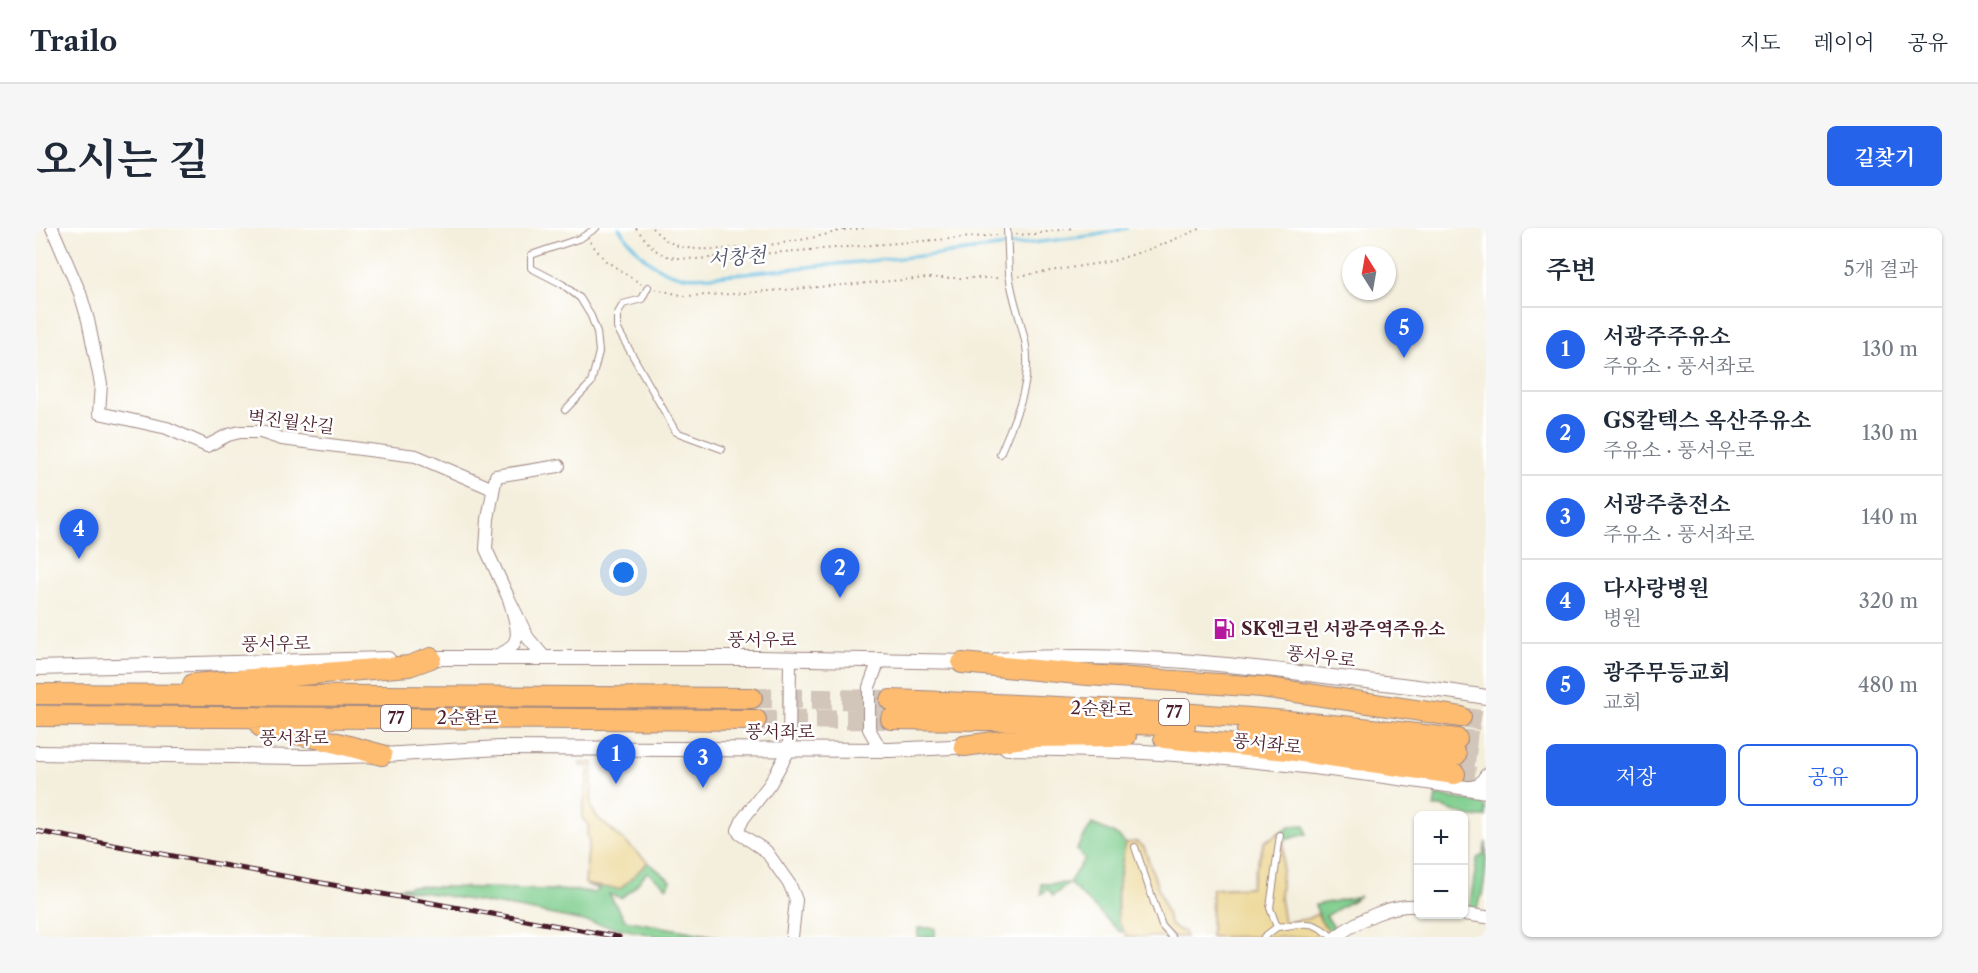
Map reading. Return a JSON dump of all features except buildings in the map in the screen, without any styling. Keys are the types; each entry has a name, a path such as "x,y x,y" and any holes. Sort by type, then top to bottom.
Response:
{"highway":[{"path":"81,694 350,669 409,666 431,658"},
{"path":"962,663 1088,675 1262,687 1461,717"},
{"name":"2순환로","path":"36,694 752,698"},
{"name":"2순환로","path":"891,710 1157,711 1360,726 1458,764"},
{"name":"2순환로","path":"36,716 756,720"},
{"path":"181,716 285,730 382,755"},
{"path":"964,746 1032,737 1080,735 1169,738 1458,764"}],"street":[{"name":"벽진월산길","path":"52,228 80,293 88,320 101,384 99,413 167,428 207,446 228,435 240,432 261,432 282,439 416,456 493,489"},
{"path":"545,658 528,638 486,549 496,476 559,466"},
{"path":"490,657 507,652 516,642 516,626 509,599"},
{"name":"풍서우로","path":"36,668 490,657 882,659 962,663 1035,657 1240,665 1486,697"},
{"path":"790,658 789,750 770,784 742,819 738,830 740,834 765,851 789,885 796,900 792,937"},
{"path":"881,750 869,729 869,687 873,673 882,659"},
{"name":"풍서좌로","path":"36,753 305,757 500,748 881,750 964,746"},
{"path":"1458,764 1479,784 1486,775"},
{"path":"1458,764 1486,791"},
{"path":"1334,937 1360,921 1396,908 1414,906"},
{"path":"1468,915 1486,917"}],"lane":[{"path":"1000,454 1021,403 1027,368 1026,346 1009,276 1007,228"},
{"path":"565,410 591,383 599,352 597,332 580,298 562,284 531,268 531,255 585,236 594,229"},
{"path":"648,287 642,299 623,304 617,315 617,328 676,432 722,449"},
{"path":"1277,927 1270,908 1280,835"},
{"path":"1135,847 1162,926 1172,937"},
{"path":"1264,937 1277,927 1313,923 1334,937"}],"path":[{"path":"636,228 651,247 669,258 696,259 1004,235"},
{"path":"652,228 663,238 682,247 710,250 801,240 866,228"},
{"path":"841,231 847,228"},
{"path":"1014,235 1072,228"},
{"path":"585,236 606,261 636,282 675,294 697,295 928,279 1009,276 1113,261 1156,247 1202,228"}],"green space":[{"path":"1436,795 1480,803 1486,808 1486,817 1471,817 1468,816 1468,811 1434,807"},
{"path":"1092,824 1122,840 1125,843 1119,876 1117,911 1123,931 1120,932 1069,883 1085,858 1076,850"},
{"path":"1305,825 1307,834 1284,840 1282,831 1290,826"},
{"path":"1486,842 1482,895 1476,909 1469,910 1477,859 1484,853"},
{"path":"648,862 671,881 667,887 647,872 633,889 621,898 609,894 625,920 719,937 662,937 529,910 399,888 412,886 595,893 599,889 588,885 620,889"},
{"path":"1069,883 1053,896 1048,889 1041,894 1041,884"},
{"path":"1360,896 1326,916 1336,930 1331,932 1322,923 1315,905"},
{"path":"918,928 935,928 935,937 918,937"}],"sand":[{"path":"580,763 593,763 591,808 597,817 648,862 620,889 585,883 589,826 582,818 589,767 580,766"},
{"path":"1282,831 1284,840 1280,898 1284,922 1307,919 1317,914 1331,932 1328,937 1211,937 1212,889 1250,887 1264,842"},
{"path":"1137,842 1144,847 1171,926 1184,932 1186,937 1127,937 1118,921 1118,893 1125,843"}],"waterway":[{"name":"서창천","path":"619,228 638,252 653,264 671,273 694,277 941,254 1097,235 1127,228"}],"tunnel":[{"path":"752,698 890,700"},
{"path":"1461,717 1486,721"},
{"path":"756,720 891,719"},
{"path":"1457,739 1486,742"},
{"path":"1456,755 1486,759"},
{"path":"1455,774 1486,778"}],"railway":[{"path":"36,831 619,937"}],"place":[{"name":"광주무등교회","path":"1404,358"},
{"name":"다사랑병원","path":"79,559"},
{"name":"GS칼텍스 옥산주유소","path":"840,598"},
{"name":"SK엔크린 서광주역주유소","path":"1224,629"},
{"name":"서광주주유소","path":"616,784"},
{"name":"서광주충전소","path":"703,788"}]}
